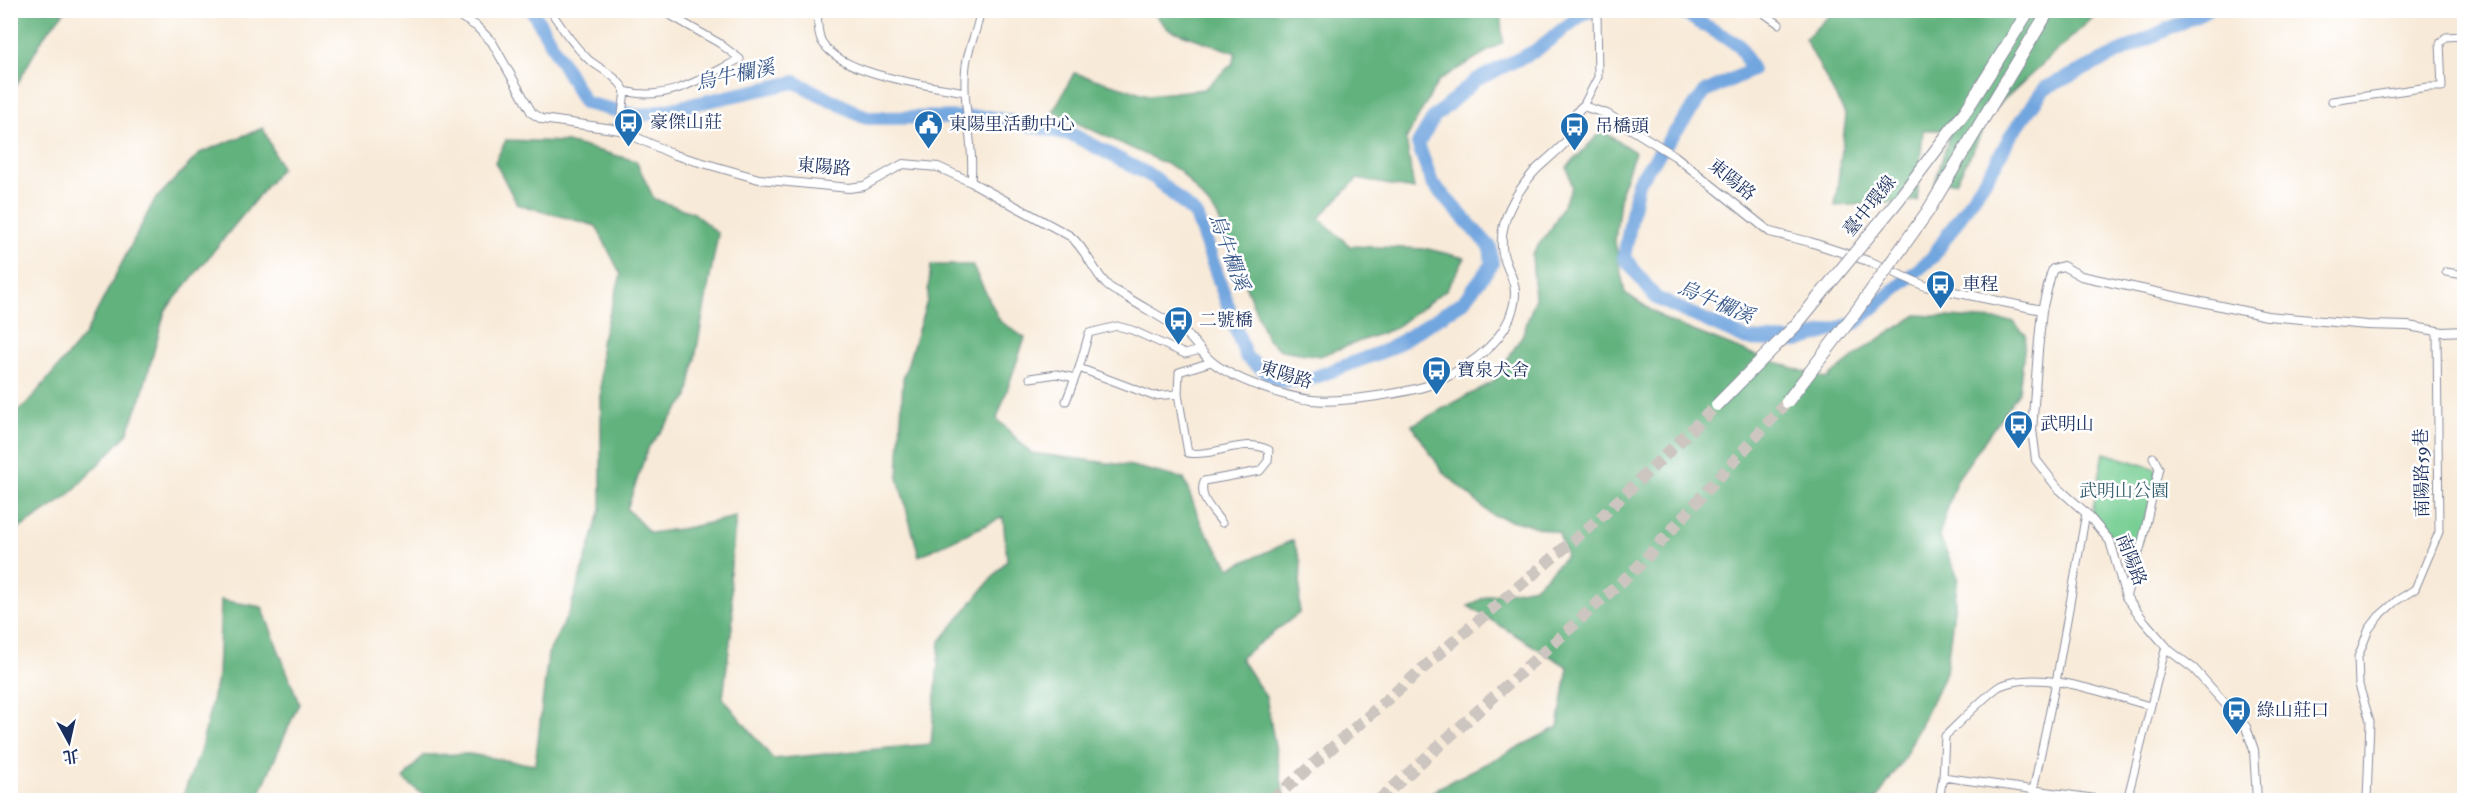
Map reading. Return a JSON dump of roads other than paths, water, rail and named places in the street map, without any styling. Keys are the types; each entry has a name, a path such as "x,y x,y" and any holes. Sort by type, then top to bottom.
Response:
{"highway":[{"name":"臺中環線","path":"1717,405 1795,326 1899,199 1967,109 2029,10"},
{"path":"1787,402 1856,312 1928,211 2049,10"}],"street":[{"name":"東陽路","path":"450,10 476,26 492,42 532,113 542,119 620,130 675,155 759,179 849,188 864,186 903,164 938,167 971,182 1071,236 1079,243 1107,285 1188,335 1211,362 1265,388 1295,398 1315,401 1423,388 1451,375 1492,345 1506,325 1513,308 1515,293 1514,281 1502,249 1505,221 1512,204 1533,173 1571,135 1578,109 1583,106 1607,114 1675,156 1770,232 1861,259 1938,289 2042,310"},
{"path":"550,10 568,38 589,60 620,82 625,91 620,130"},
{"path":"625,91 642,96 681,89 740,58 719,43 661,10"},
{"path":"817,10 819,32 823,43 852,65 886,77 965,92"},
{"path":"971,182 973,164 965,92 966,64 980,10"},
{"path":"1583,106 1598,77 1597,10"},
{"path":"1758,10 1779,24"},
{"path":"2332,100 2442,87 2440,43 2445,37 2464,36"},
{"name":"南陽路","path":"2257,801 2254,750 2246,727 2194,669 2166,646 2126,597 2110,541 2086,513 2057,487 2036,459 2032,430 2042,310 2051,274 2053,269 2063,266 2080,276 2267,316 2367,325 2408,326 2437,331"},
{"path":"2446,272 2464,275"},
{"path":"1066,401 1089,333 1117,326 1132,330 1185,354 1201,350"},
{"path":"2437,331 2464,331"},
{"name":"南陽路59巷","path":"2367,801 2370,721 2359,685 2358,657 2369,629 2379,616 2396,601 2415,589 2439,532 2437,331"},
{"path":"1211,362 1179,372 1178,394 1188,453 1198,454 1238,446 1269,450 1268,461 1260,471 1204,481 1203,497 1222,523"},
{"path":"1079,368 1153,396 1178,394"},
{"path":"1030,378 1057,374 1075,378"},
{"path":"2126,597 2142,542 2159,468 2153,457"},
{"path":"2031,801 2056,682 2086,513"},
{"path":"2127,801 2166,646"},
{"path":"1939,801 1946,736 1999,686 2031,680 2056,682 2150,706"},
{"path":"1943,777 2106,801"}],"waterway":[{"name":"烏牛欄溪","path":"532,10 585,103 639,116 795,82 867,118 990,117 1073,135 1155,178 1196,215 1246,357 1278,381 1305,381 1389,349 1463,302 1492,264 1490,247 1432,183 1418,144 1434,117 1476,80 1535,51 1584,13 1595,10"},
{"name":"烏牛欄溪","path":"1666,10 1685,14 1739,45 1752,70 1705,92 1638,182 1624,257 1656,298 1747,339 1797,341 1855,323 1932,258 1993,168 2011,135 2045,88 2207,10"}],"tunnel":[{"path":"1379,800 1638,567 1787,402"},
{"path":"1272,800 1601,517 1717,405"}],"place":[{"name":"豪傑山莊","path":"629,148"},
{"name":"東陽里活動中心","path":"928,150"},
{"name":"吊橋頭","path":"1574,152"},
{"name":"車程","path":"1941,310"},
{"name":"二號橋","path":"1178,346"},
{"name":"寶泉犬舍","path":"1436,396"},
{"name":"武明山","path":"2019,450"},
{"name":"綠山莊口","path":"2236,736"}],"park label":[{"name":"武明山公園","path":"2124,491"}]}
